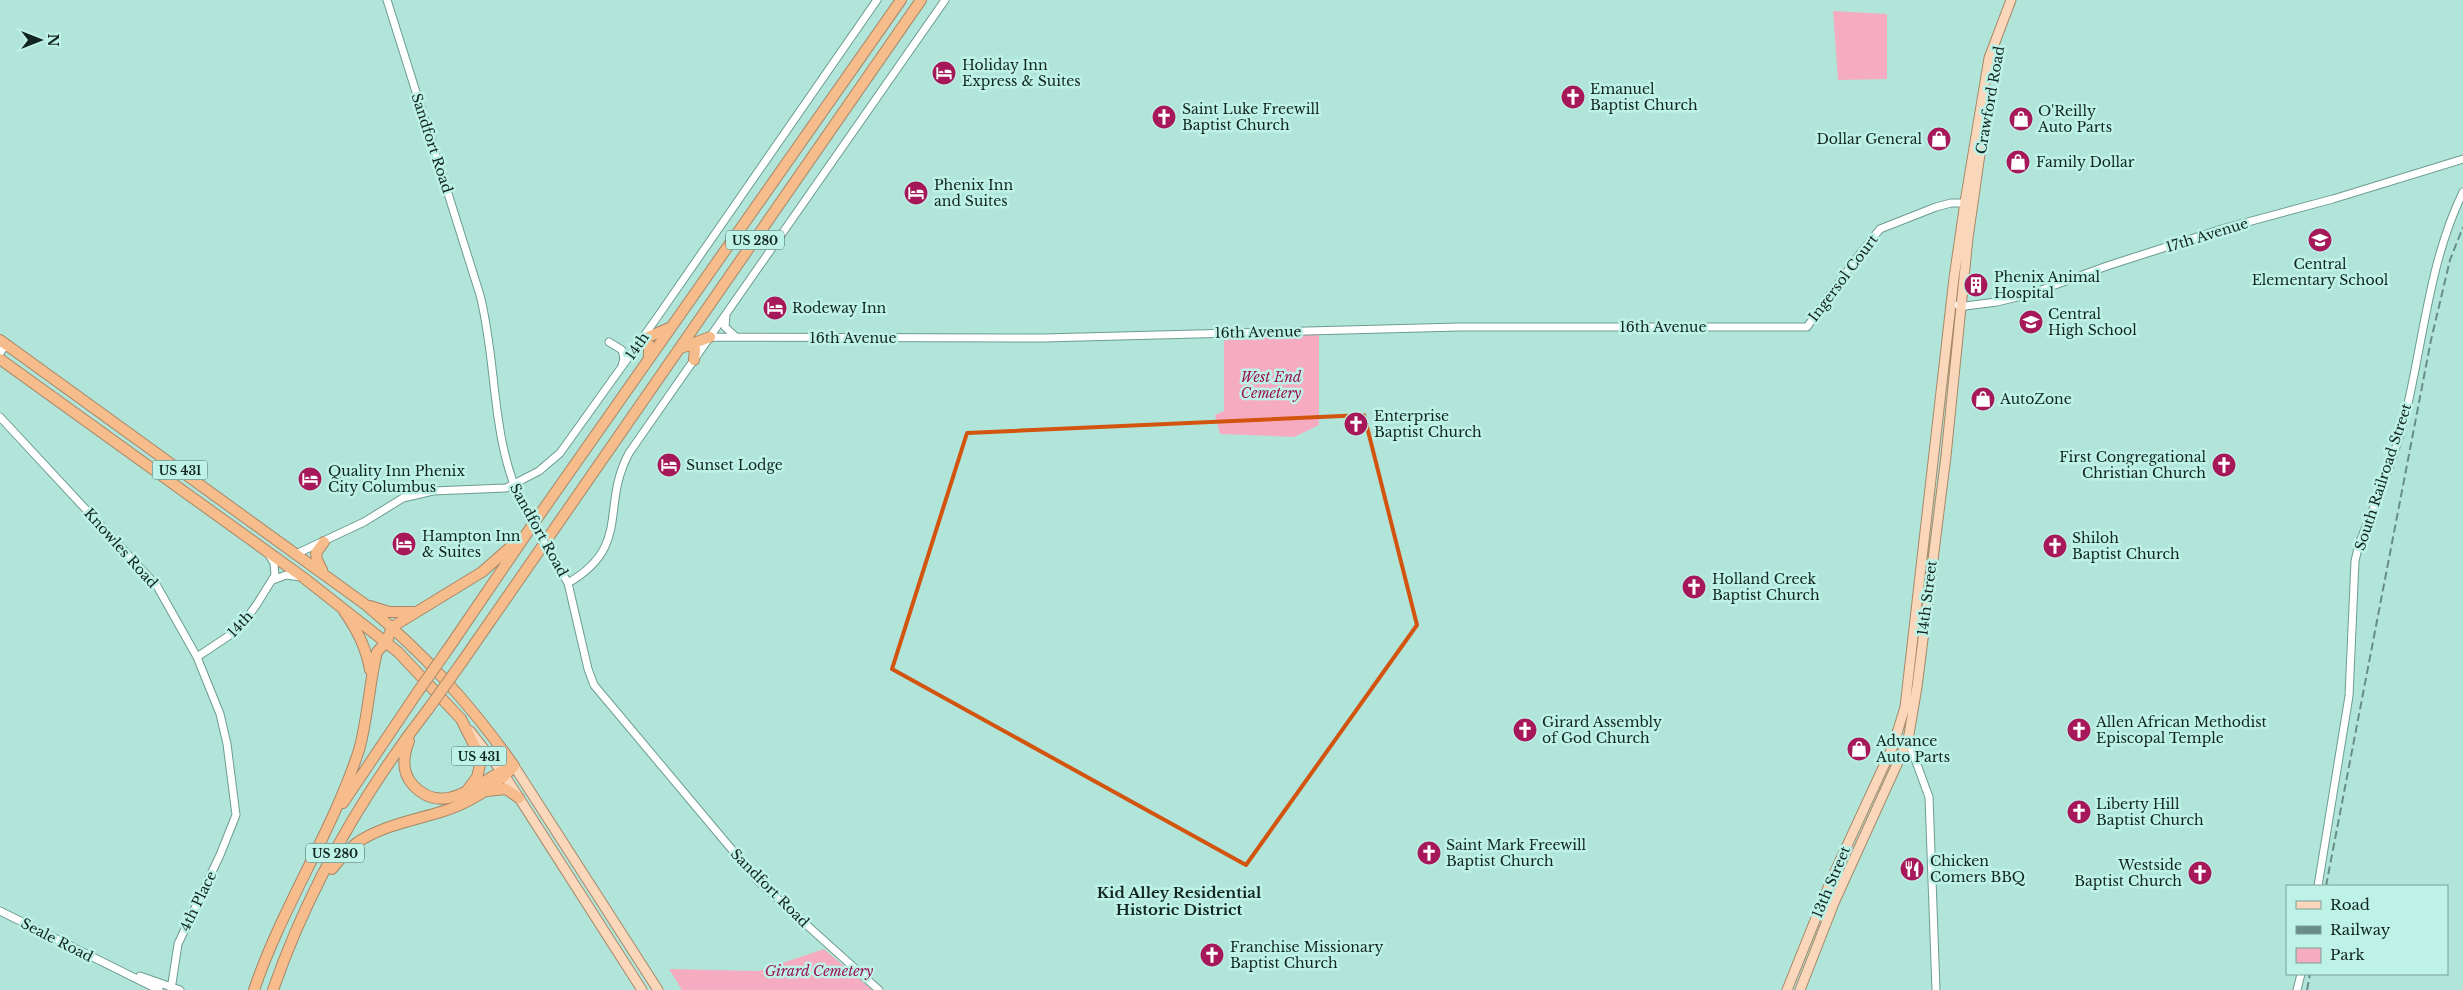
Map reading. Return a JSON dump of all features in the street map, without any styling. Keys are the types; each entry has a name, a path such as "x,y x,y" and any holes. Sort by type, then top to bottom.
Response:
{"highway":[{"name":"US 280","path":"254,990 282,920 331,821 538,517 901,0"},
{"name":"US 280","path":"273,990 321,881 355,817 415,726 430,708 921,0"},
{"path":"700,318 698,331 710,337"},
{"path":"641,340 671,327"},
{"path":"678,350 687,344 710,337"},
{"path":"641,340 650,346 649,358"},
{"path":"687,344 692,345 695,349 694,360"},
{"name":"US 431","path":"2,346 225,502 273,539 366,605 389,612 414,612 441,598 492,565 538,517"},
{"name":"US 431","path":"0,359 267,551 387,641 461,718 480,759 477,777 465,793"},
{"path":"324,542 319,546 316,556 324,574"},
{"path":"267,551 296,554"},
{"path":"339,604 358,632 367,652 371,678"},
{"path":"366,605 392,627 453,686 514,766 465,793 447,799 435,799 418,791 409,781 404,766 405,752 415,726"},
{"path":"331,821 359,749 377,652 387,641 392,627 414,612"},
{"path":"321,881 345,853 360,841 387,827 446,810 480,793 503,773"},
{"path":"480,793 503,789 519,798"}],"main road":[{"name":"Crawford Road","path":"1969,203 1989,58 2010,0"},
{"name":"Crawford Road","path":"1969,203 1991,80 2001,40 2016,0"},
{"name":"14th Street","path":"1878,776 1893,746 1903,717 1969,203"},
{"name":"14th Street","path":"1908,740 1917,687 1946,456 1957,304"},
{"path":"461,718 503,773 642,990"},
{"name":"13th Street","path":"1800,990 1834,903 1908,740"},
{"path":"514,766 658,990"},
{"name":"13th Street","path":"1787,990 1832,878 1878,776"}],"street":[{"name":"Sandfort Road","path":"387,0 489,329 502,450 522,504 568,583 588,669 598,690 759,882 880,990"},
{"name":"14th","path":"296,554 367,521 397,500 409,495 433,491 506,488 538,471 560,453 622,368 877,0"},
{"path":"568,583 586,572 603,553 610,537 617,486 623,464 944,0"},
{"name":"17th Avenue","path":"1957,304 1997,302 2033,293 2107,266 2222,230 2333,199 2463,159"},
{"name":"South Railroad Street","path":"2318,885 2349,696 2355,561 2359,544 2400,433 2437,261 2450,222 2463,192"},
{"name":"Ingersol Court","path":"1807,327 1880,229 1933,208 1969,203"},
{"path":"727,312 726,327 736,337"},
{"name":"16th Avenue","path":"710,337 1034,338 1459,328 1807,327"},
{"path":"609,342 618,346 623,352 622,368"},
{"name":"Knowles Road","path":"0,417 151,579 197,657 224,732 236,815"},
{"path":"267,551 275,570 273,580"},
{"path":"273,580 286,575 304,578"},
{"name":"14th","path":"197,657 239,629 273,580"},
{"name":"14th Street","path":"1908,740 1928,797 1936,990"},
{"name":"4th Place","path":"171,988 178,944 220,856 236,815"},
{"name":"Seale Road","path":"0,911 159,990"},
{"name":"Seale Road","path":"115,968 180,990"},
{"path":"2297,990 2301,975"}],"highlighted area":[{"path":"1364,415 1417,625 1246,865 892,669 967,433"}],"green space":[{"path":"1833,11 1887,14 1887,79 1838,80"},
{"name":"West End Cemetery","path":"1319,334 1319,425 1294,437 1220,434 1215,415 1224,411 1224,335"},
{"name":"Girard Cemetery","path":"824,949 872,990 682,990 669,969 759,971"}],"railway":[{"path":"2326,885 2431,340 2450,260 2463,227"},
{"path":"2307,990 2310,975"}],"place":[{"name":"Holiday Inn Express & Suites","path":"944,73"},
{"name":"Emanuel Baptist Church","path":"1573,97"},
{"name":"Saint Luke Freewill Baptist Church","path":"1164,117"},
{"name":"O'Reilly Auto Parts","path":"2021,119"},
{"name":"Dollar General","path":"1939,139"},
{"name":"Family Dollar","path":"2018,162"},
{"name":"Phenix Inn and Suites","path":"916,193"},
{"name":"Central Elementary School","path":"2320,240"},
{"name":"Phenix Animal Hospital","path":"1976,285"},
{"name":"Rodeway Inn","path":"775,308"},
{"name":"Central High School","path":"2031,322"},
{"name":"AutoZone","path":"1983,399"},
{"name":"Enterprise Baptist Church","path":"1356,424"},
{"name":"Sunset Lodge","path":"669,465"},
{"name":"First Congregational Christian Church","path":"2224,465"},
{"name":"Quality Inn Phenix City Columbus","path":"310,479"},
{"name":"Hampton Inn & Suites","path":"404,544"},
{"name":"Shiloh Baptist Church","path":"2055,546"},
{"name":"Holland Creek Baptist Church","path":"1694,587"},
{"name":"Girard Assembly of God Church","path":"1525,730"},
{"name":"Allen African Methodist Episcopal Temple","path":"2079,730"},
{"name":"Advance Auto Parts","path":"1859,749"},
{"name":"Liberty Hill Baptist Church","path":"2079,812"},
{"name":"Saint Mark Freewill Baptist Church","path":"1429,853"},
{"name":"Chicken Comers BBQ","path":"1912,869"},
{"name":"Westside Baptist Church","path":"2200,873"},
{"name":"Franchise Missionary Baptist Church","path":"1212,955"}],"district":[{"name":"Kid Alley Residential Historic District","path":"1179,900"}]}
